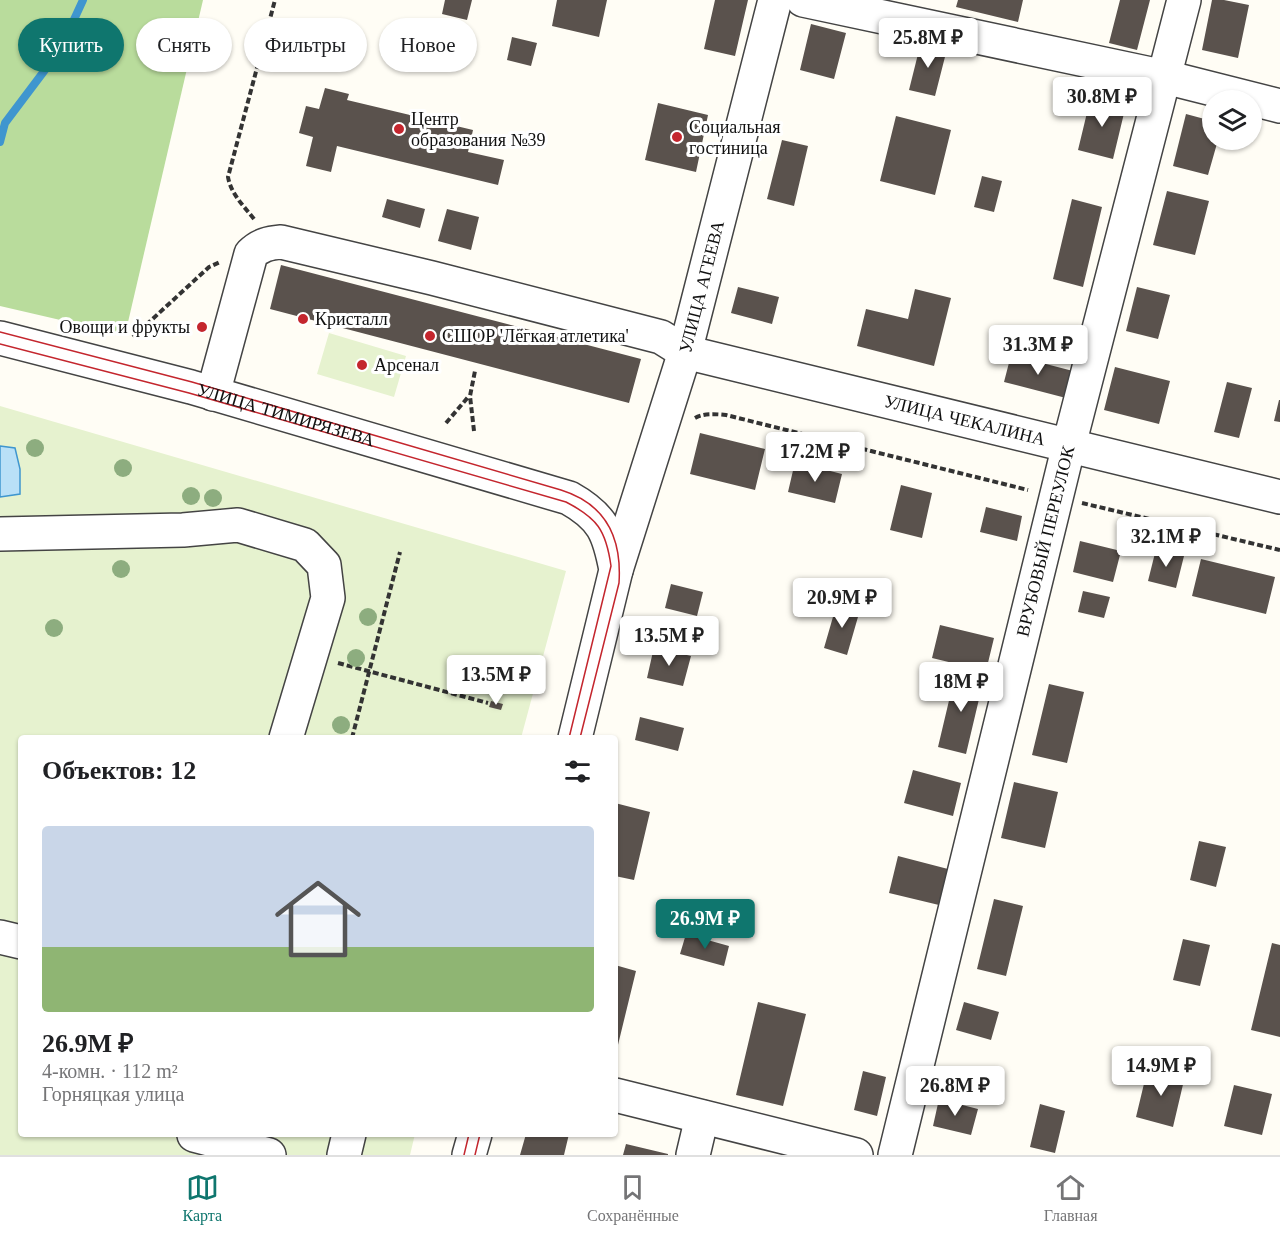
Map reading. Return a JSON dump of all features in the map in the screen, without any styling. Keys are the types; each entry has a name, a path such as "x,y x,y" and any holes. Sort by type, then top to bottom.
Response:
{"street":[{"name":"УЛИЦА АГЕЕВА","path":"576,735 616,570 685,352 774,0"},
{"path":"803,0 1165,77 1280,106"},
{"name":"ВРУБОВЫЙ ПЕРЕУЛОК","path":"895,1155 1069,445 1184,0"},
{"name":"УЛИЦА ЧЕКАЛИНА","path":"251,254 256,248 281,242 661,337 685,352 1280,497"},
{"path":"213,394 251,254"},
{"name":"УЛИЦА ТИМИРЯЗЕВА","path":"0,338 213,394 577,502"},
{"path":"577,502 618,505 640,494"},
{"name":"УЛИЦА АГЕЕВА","path":"577,502 599,519 611,543 616,570"},
{"path":"0,534 183,530 238,525 305,545 324,566 328,598 287,735"},
{"path":"0,937 18,941"},
{"path":"618,1096 856,1155"},
{"path":"693,1155 702,1117"},
{"path":"344,1155 349,1137"},
{"path":"469,1155 474,1137"},
{"path":"195,1141 269,1155"}],"path":[{"path":"133,338 209,267 231,257 251,254 254,220 235,197 228,177 275,0"},
{"path":"474,431 470,396 475,371"},
{"path":"446,423 470,396"},
{"path":"690,421 700,416 726,415 1280,550"},
{"path":"353,735 400,552"},
{"path":"311,655 488,703"}],"green space":[{"path":"0,0 203,0 199,18 136,18 136,72 186,72 125,335 0,306"},
{"name":"Арсенал","path":"329,333 406,356 394,397 317,374"},
{"path":"0,406 566,571 522,735 18,735 18,1137 414,1137 410,1155 0,1155"}],"water":[{"path":"0,446 15,448 20,469 20,494 0,497"}],"building":[{"path":"445,0 472,0 468,18 442,14"},
{"path":"557,0 607,0 599,37 552,26"},
{"path":"715,0 748,0 735,56 704,49"},
{"path":"958,0 1023,0 1018,22 956,7"},
{"path":"1120,0 1150,0 1137,50 1109,43"},
{"path":"1212,0 1249,5 1238,58 1202,50"},
{"path":"811,24 846,33 834,79 800,70"},
{"path":"512,37 537,43 531,66 507,60"},
{"path":"921,42 947,49 935,96 909,90"},
{"path":"325,88 349,94 347,100 473,130 468,152 504,160 498,185 337,146 331,172 306,166 313,137 299,133 306,106 319,109"},
{"path":"1091,96 1126,105 1113,159 1078,150"},
{"name":"Социальная гостиница","path":"658,103 708,115 696,172 645,160"},
{"path":"1186,114 1202,118 1202,150 1215,150 1208,175 1173,166"},
{"path":"896,116 951,130 935,195 880,181"},
{"path":"782,140 808,146 794,206 767,199"},
{"path":"982,176 1002,181 994,212 974,207"},
{"path":"1167,191 1209,201 1195,255 1153,245"},
{"path":"387,199 425,209 420,228 382,217"},
{"path":"1072,199 1102,207 1083,287 1053,279"},
{"path":"447,209 479,217 471,250 438,241"},
{"path":"281,265 641,359 629,403 270,309"},
{"path":"738,287 779,297 772,324 731,313"},
{"path":"1137,287 1170,295 1158,339 1126,331"},
{"path":"915,289 951,298 934,366 857,346 866,309 908,319"},
{"path":"1011,355 1073,371 1066,398 1004,382"},
{"path":"1115,367 1170,381 1159,424 1104,410"},
{"path":"1227,382 1252,388 1239,438 1214,432"},
{"path":"1280,400 1280,422 1274,421"},
{"path":"700,433 765,449 755,490 690,474"},
{"path":"795,462 842,474 835,503 788,492"},
{"path":"901,485 932,493 922,538 890,530"},
{"path":"986,507 1022,516 1017,541 980,532"},
{"path":"1080,541 1121,551 1113,582 1073,572"},
{"path":"1156,549 1184,556 1176,588 1148,581"},
{"path":"1201,559 1275,577 1266,614 1192,596"},
{"path":"671,584 703,592 697,616 665,608"},
{"path":"1083,591 1110,597 1104,618 1078,612"},
{"path":"837,603 860,610 847,655 824,648"},
{"path":"940,625 994,638 986,671 932,658"},
{"path":"654,647 691,656 683,686 647,678"},
{"path":"956,671 984,678 966,754 938,747"},
{"path":"1049,684 1084,692 1067,763 1032,755"},
{"path":"491,701 503,704 501,710 489,707"},
{"path":"640,717 684,728 678,751 635,740"},
{"path":"913,770 961,783 953,816 904,803"},
{"path":"1014,782 1058,792 1045,848 1001,838"},
{"path":"618,804 650,812 634,880 618,877"},
{"path":"1199,841 1226,847 1216,887 1190,880"},
{"path":"898,856 948,869 939,905 889,893"},
{"path":"994,899 1023,906 1006,976 977,969"},
{"path":"686,934 729,946 724,966 680,954"},
{"path":"1183,939 1210,945 1200,986 1173,980"},
{"path":"1272,943 1280,945 1280,1037 1251,1030"},
{"path":"618,966 636,971 618,1045"},
{"path":"758,1002 806,1014 783,1106 736,1095"},
{"path":"964,1002 999,1012 991,1040 956,1030"},
{"path":"1148,1067 1185,1076 1173,1127 1136,1117"},
{"path":"863,1071 886,1077 877,1116 854,1110"},
{"path":"1234,1085 1272,1094 1262,1135 1224,1126"},
{"path":"939,1099 978,1109 971,1135 933,1126"},
{"path":"1040,1104 1065,1111 1055,1153 1030,1147"},
{"path":"525,1137 568,1137 564,1155 520,1155"},
{"path":"626,1144 668,1154 668,1155 623,1155"}],"waterway":[{"path":"0,142 5,123 60,50 83,0"}],"tram line":[{"path":"0,332 192,382 561,490 589,504 600,513 614,537 618,551 619,583 581,735"},
{"path":"0,344 189,393 566,502 577,508 593,520 603,534 611,566 570,735"},
{"path":"464,1155 468,1137"},
{"path":"475,1155 479,1137"}],"place":[{"name":"Центр образования №39","path":"399,129"},
{"name":"Социальная гостиница","path":"677,137"},
{"name":"Кристалл","path":"303,319"},
{"name":"Овощи и фрукты","path":"202,327"},
{"name":"СШОР 'Лёгкая атлетика'","path":"430,336"},
{"name":"Арсенал","path":"362,365"}]}
